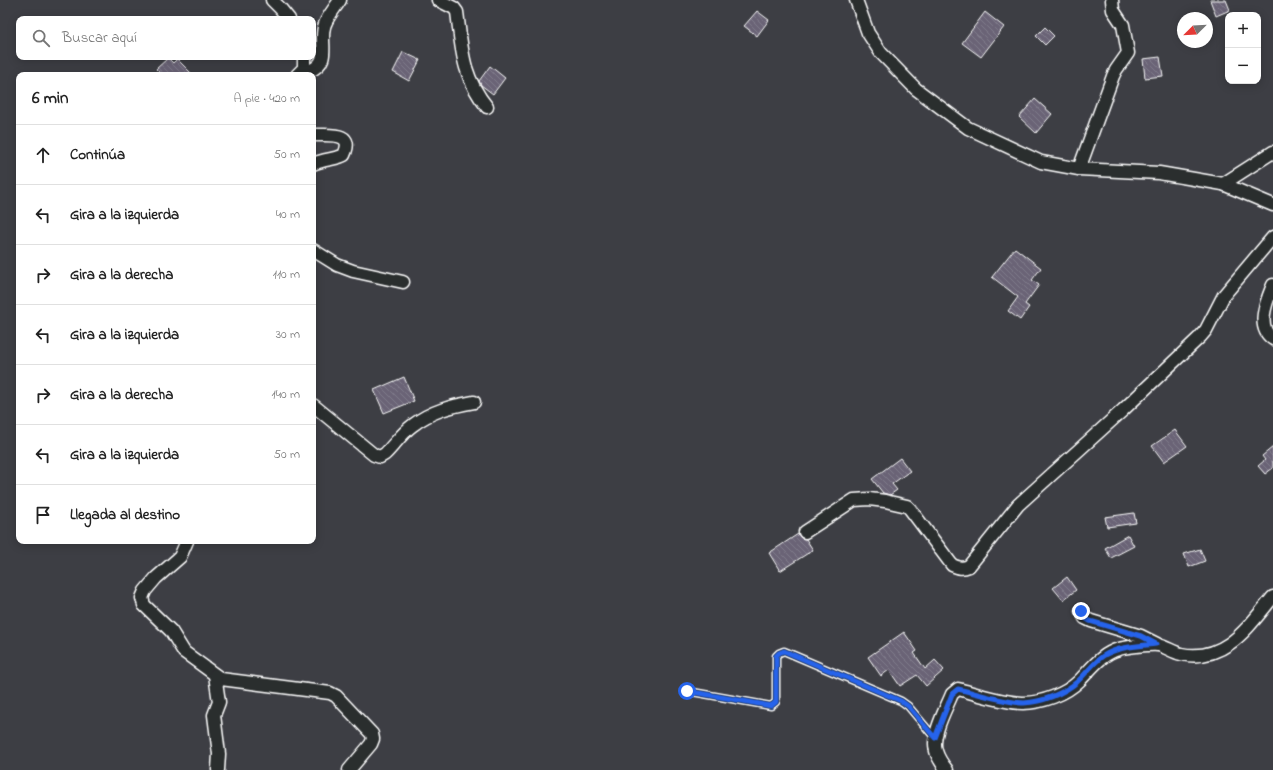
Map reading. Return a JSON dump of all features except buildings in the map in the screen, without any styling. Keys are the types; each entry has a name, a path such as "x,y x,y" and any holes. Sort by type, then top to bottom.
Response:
{"street":[{"path":"272,0 287,16"},
{"path":"302,67 309,71 314,69 322,62 324,51 323,33 325,24 340,0"},
{"path":"438,0 454,8 457,12 466,73 478,96 487,107"},
{"path":"856,0 868,33 881,53 916,89 968,128 1041,162 1079,169 1159,173 1223,184 1273,205"},
{"path":"1079,169 1113,76 1128,52 1123,25 1113,10 1112,0"},
{"path":"316,135 338,136 345,140 347,145 344,155 341,157 324,159 316,163"},
{"path":"1223,184 1273,152"},
{"path":"805,532 854,500 869,499 885,501 906,506 910,509 952,565 964,569 969,566 1018,505 1123,410 1200,337 1228,290 1273,237"},
{"path":"316,252 337,265 353,271 403,282"},
{"path":"1273,285 1265,307 1263,326 1269,336 1273,339"},
{"path":"316,407 374,455 380,457 385,454 412,425 427,415 448,407 474,402"},
{"path":"186,544 180,557 156,578 145,591 142,598 144,605 171,631 184,652 221,679 330,693 336,696 372,734 373,739 371,744 349,770"},
{"path":"1081,611 1085,618 1090,621 1141,636 1156,644 1180,653 1193,655 1209,654 1221,649 1242,633 1273,597"},
{"path":"947,770 940,761 936,750 935,738 952,694 958,689 1024,703 1052,697 1066,691 1078,682 1102,656 1120,649 1156,644"},
{"path":"215,675 219,702 214,715 218,770"}],"lane":[{"path":"687,691 771,706 776,702 776,656 784,651 901,701 908,706 935,738"}],"route":[{"path":"687,691 771,706 776,702 776,656 784,651 901,701 908,706 935,738 952,694 958,689 1024,703 1052,697 1066,691 1078,682 1102,656 1120,649 1156,644 1141,636 1112,629 1090,621 1085,618 1081,611"}]}
